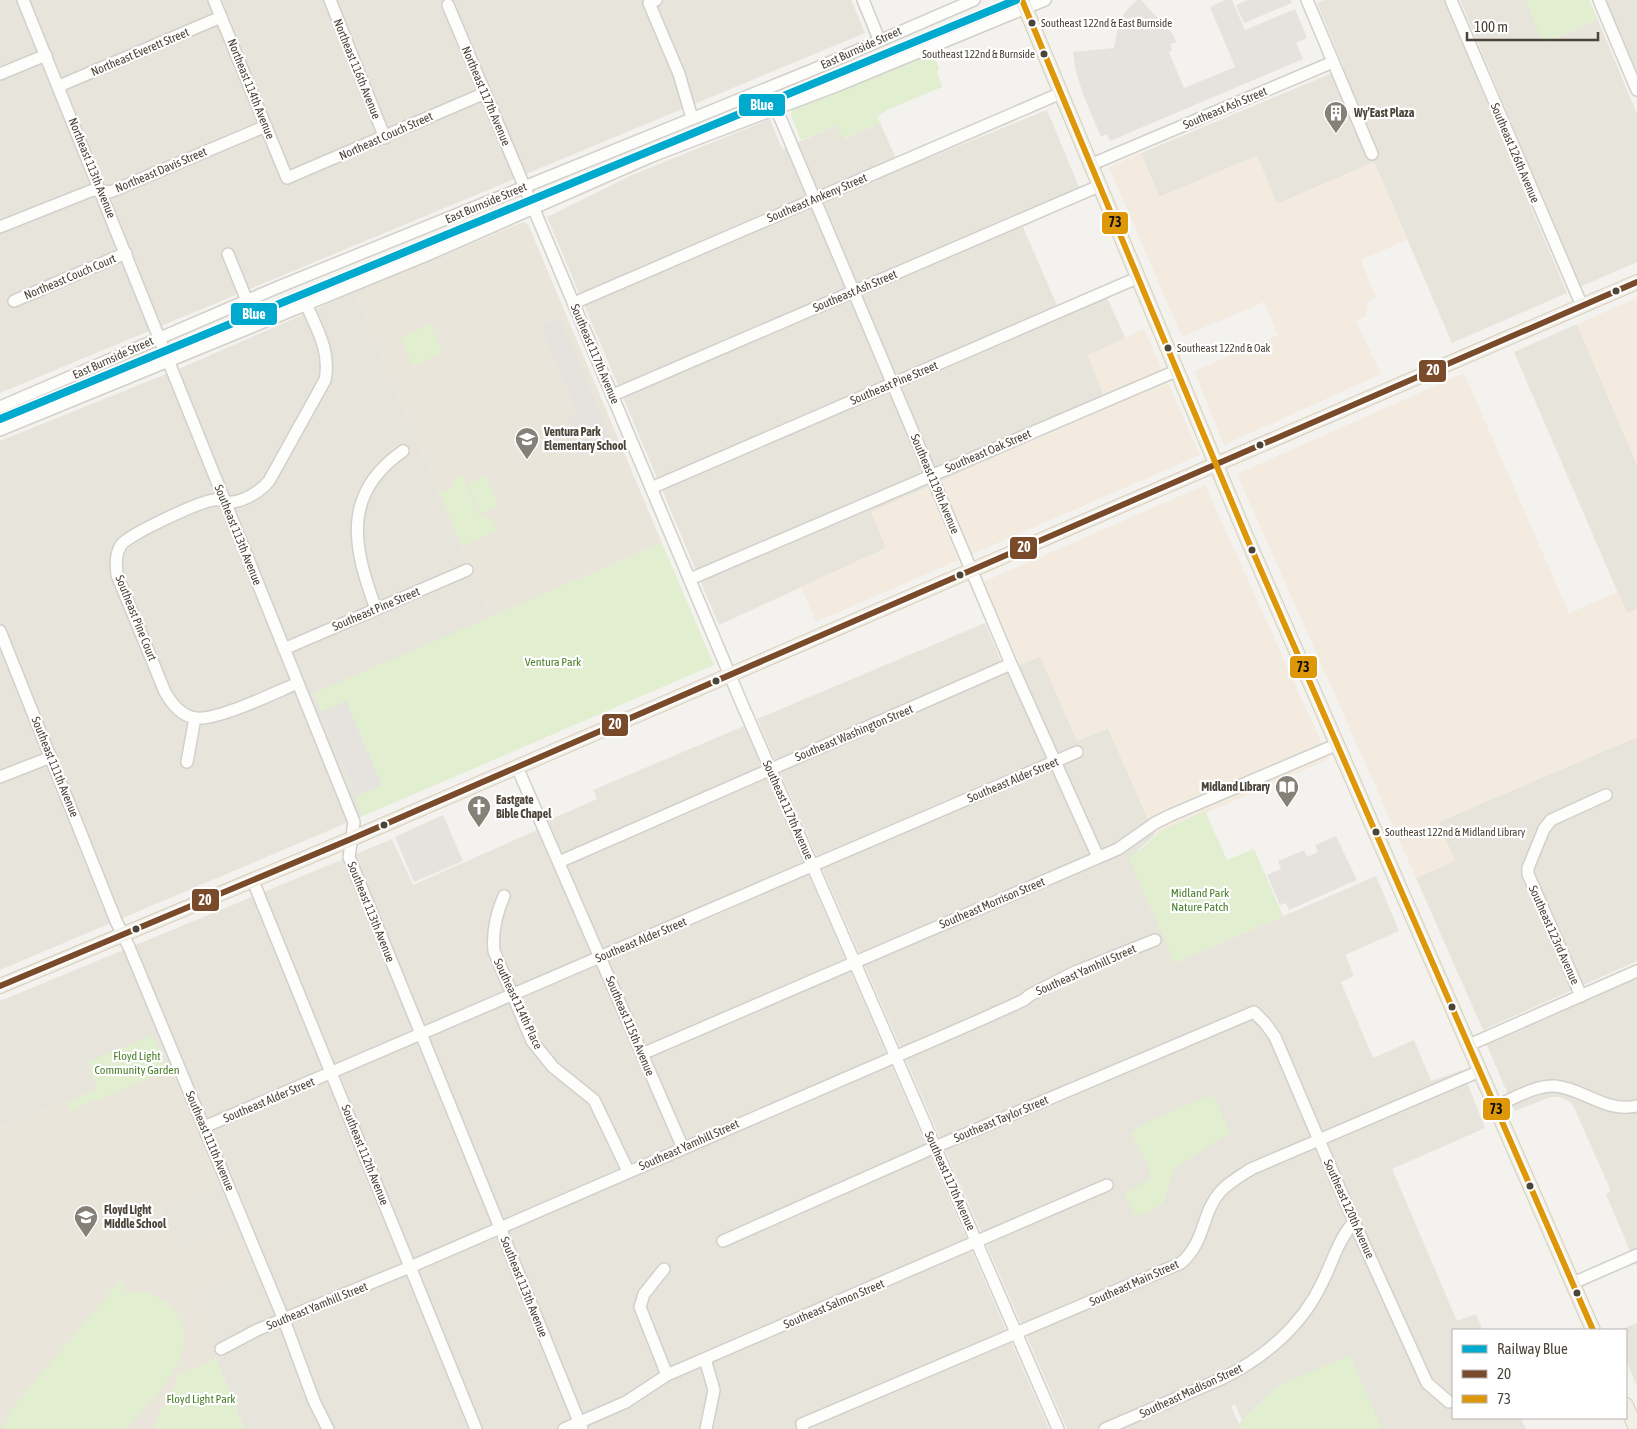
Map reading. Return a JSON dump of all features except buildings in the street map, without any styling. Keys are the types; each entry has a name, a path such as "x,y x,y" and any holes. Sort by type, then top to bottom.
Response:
{"main road":[{"path":"1023,4 1216,465 1594,1329"},
{"path":"0,986 351,839 1637,282"},
{"path":"1627,1407 1636,1429"}],"street":[{"name":"Northeast 113th Avenue","path":"23,0 102,191 159,338"},
{"name":"Northeast 114th Avenue","path":"214,0 287,178"},
{"name":"Northeast 116th Avenue","path":"330,0 384,138"},
{"path":"863,0 879,39"},
{"name":"East Burnside Street","path":"0,407 247,301 812,70 879,39 974,0"},
{"name":"East Burnside Street","path":"0,430 534,209 652,156 776,108 1023,4 1045,0"},
{"path":"1307,0 1372,154"},
{"name":"Southeast 126th Avenue","path":"1451,0 1582,306"},
{"path":"1599,0 1637,90"},
{"path":"652,1 679,74 692,118"},
{"name":"Northeast 117th Avenue","path":"448,5 524,187"},
{"name":"Northeast Everett Street","path":"59,86 221,17"},
{"path":"0,74 46,55"},
{"name":"Southeast Ash Street","path":"1090,166 1333,62"},
{"name":"Northeast Couch Street","path":"287,178 384,138 485,93"},
{"name":"Southeast Ankeny Street","path":"574,303 1061,93"},
{"name":"Southeast 119th Avenue","path":"776,108 971,570 1098,857"},
{"name":"Northeast Davis Street","path":"0,227 93,190 110,192 266,126"},
{"name":"Southeast Ash Street","path":"612,396 1098,186"},
{"name":"Southeast 117th Avenue","path":"524,187 729,675 1058,1429"},
{"name":"Northeast Couch Court","path":"14,301 126,253"},
{"path":"228,254 247,301"},
{"name":"Southeast Pine Street","path":"651,488 1137,278"},
{"name":"Southeast Pine Court","path":"195,718 186,715 172,705 117,575 117,553 121,544 135,533 214,500 232,502 250,496 270,482 325,380 328,361 306,304"},
{"name":"Southeast 113th Avenue","path":"159,338 354,822 349,857 580,1426"},
{"name":"Southeast Oak Street","path":"690,579 1176,370"},
{"path":"376,609 359,559 356,526 363,500 370,484 384,466 403,451"},
{"name":"Southeast Pine Street","path":"284,649 467,570"},
{"name":"Southeast 111th Avenue","path":"0,630 5,657 51,757 123,935 284,1320 314,1401 328,1429"},
{"name":"Southeast Washington Street","path":"560,862 1012,664"},
{"path":"187,762 195,718 216,715 298,684"},
{"name":"Southeast Morrison Street","path":"642,1054 1098,857 1127,844 1155,822 1338,744"},
{"name":"Southeast Alder Street","path":"204,1127 1078,752"},
{"path":"0,777 51,757"},
{"name":"Southeast 115th Avenue","path":"517,767 683,1148"},
{"name":"Southeast 123rd Avenue","path":"1581,996 1528,874 1528,868 1544,830 1551,820 1606,795"},
{"name":"Southeast 112th Avenue","path":"253,881 476,1429"},
{"name":"Southeast 114th Place","path":"504,896 497,912 492,936 498,963 532,1041 541,1055 594,1100 628,1172"},
{"name":"Southeast Yamhill Street","path":"221,1348 257,1330 500,1229 1024,1000 1075,972 1155,940"},
{"path":"1469,1045 1637,971"},
{"name":"Southeast 120th Avenue","path":"1254,1012 1265,1023 1275,1038 1354,1222 1427,1383 1449,1402"},
{"name":"Southeast Taylor Street","path":"723,1241 1254,1012"},
{"name":"Southeast Main Street","path":"803,1427 1016,1332 1181,1263 1196,1247 1211,1206 1219,1193 1234,1179 1319,1140 1480,1071"},
{"path":"1496,1106 1532,1090 1554,1086 1565,1088 1611,1107 1637,1106"},
{"name":"Southeast Salmon Street","path":"564,1429 580,1426 626,1402 667,1375 1107,1185"},
{"name":"Southeast Madison Street","path":"1105,1429 1237,1372 1269,1349 1284,1336 1313,1301 1342,1235 1354,1222"},
{"path":"1573,1283 1637,1255"},
{"path":"664,1269 644,1294 640,1307 667,1375"},
{"path":"705,1359 714,1390 706,1429"}],"shaded area":[{"path":"0,0 851,0 865,33 0,393"},
{"path":"1137,0 1141,0 1172,33 1176,42 1170,44 1172,51 1169,52 1184,88 1235,67 1210,7 1225,0 1232,0 1245,30 1295,9 1307,38 1296,43 1303,59 1110,141 1107,134 1101,137 1083,94 1076,72 1073,52 1114,48 1118,28 1125,12"},
{"path":"1248,0 1291,0 1292,3 1244,23 1236,5"},
{"path":"1324,0 1444,0 1567,293 1452,343 1374,162 1277,204 1257,156 1159,197 1141,153 1344,68 1317,3"},
{"path":"1460,0 1526,0 1544,43 1598,20 1637,114 1637,262 1580,287"},
{"path":"1605,0 1637,0 1637,76"},
{"path":"1047,110 1084,199 1023,227 1062,317 1107,298 1126,339 1088,355 1109,407 871,512 886,548 719,625 547,217 632,175 770,119 782,149 837,125 844,139 880,123 901,169"},
{"path":"1141,153 1159,197 1257,156 1277,204 1374,162 1407,240 1361,260 1376,297 1368,302 1366,316 1356,321 1381,374 1224,445 1194,371 1278,335 1264,302 1182,337 1109,167"},
{"name":"Ventura Park Elementary School","path":"523,222 528,224 662,543 491,617 355,292"},
{"path":"355,292 491,617 314,693 363,816 0,970 0,441 181,368"},
{"path":"1637,298 1637,465 1577,324"},
{"path":"560,318 611,439 603,442 605,447 584,456 568,417 577,413 541,326"},
{"path":"1577,324 1637,465 1637,609 1627,614 1514,352"},
{"path":"1144,329 1200,455 816,622 801,587 886,548 871,512 1108,407 1088,355"},
{"path":"1464,373 1569,613 1618,592 1627,613 1637,609 1637,737 1438,822 1455,861 1416,878 1237,474"},
{"path":"1205,485 1329,759 1155,835 1108,728 1078,741 1040,657 1020,665 983,582"},
{"path":"985,623 1005,671 1040,656 1077,740 1108,728 1155,835 1134,854 1175,963 1376,876 1399,931 1345,955 1354,976 1341,982 1373,1058 1414,1040 1431,1081 1462,1070 1485,1128 1392,1169 1457,1321 1476,1314 1483,1329 1452,1329 1452,1419 1521,1419 1526,1429 1382,1429 1280,1385 1242,1420 1235,1404 1231,1406 1241,1429 1067,1429 757,719"},
{"path":"346,701 382,785 356,796 321,712"},
{"path":"744,726 1049,1429 245,1429 212,1349 217,1347 195,1293 255,1268 238,1226 178,1251 160,1208 220,1183 86,1062 97,1088 0,1128 0,1001 392,839 413,885 548,825 547,821 597,799 593,790"},
{"path":"1637,737 1637,961 1483,1030 1416,878 1455,861 1438,822"},
{"path":"443,815 463,861 414,882 395,837"},
{"path":"1336,836 1357,880 1289,910 1286,903 1280,905 1267,875 1281,869 1278,861 1304,850 1307,857 1318,852 1315,845"},
{"path":"1637,977 1636,1265 1606,1194 1611,1191 1572,1103 1560,1097 1551,1097 1515,1111 1486,1043"},
{"name":"Floyd Light Middle School","path":"158,1033 220,1183 160,1208 178,1250 238,1226 255,1269 196,1293 218,1347 212,1349 216,1359 175,1376 177,1381 155,1424 157,1429 0,1429 0,1128 97,1088 86,1062"},
{"path":"1637,1323 1637,1386 1627,1362 1627,1329 1622,1329"}],"green space":[{"path":"1526,0 1589,0 1598,20 1543,43"},
{"path":"933,54 939,68 937,72 942,87 889,109 877,117 880,123 843,139 837,125 801,140 791,115 793,109"},
{"path":"430,324 443,353 413,366 400,337"},
{"path":"462,475 480,517 486,515 488,520 492,519 498,531 462,546 440,493 455,486 452,479"},
{"path":"486,476 499,506 481,514 468,484"},
{"name":"Ventura Park","path":"662,543 714,665 363,816 314,693"},
{"name":"Midland Park Nature Patch","path":"1205,811 1227,860 1254,849 1283,916 1175,963 1128,856 1140,850 1161,831"},
{"name":"Floyd Light Community Garden","path":"153,1035 168,1071 70,1111 66,1103 98,1089 88,1062"},
{"path":"1213,1094 1230,1132 1174,1170 1163,1203 1151,1212 1135,1216 1124,1195 1150,1179 1149,1167 1131,1133 1145,1123"},
{"path":"120,1281 126,1287 122,1293 142,1292 160,1298 171,1307 182,1323 184,1339 181,1356 162,1388 126,1429 2,1429 12,1408"},
{"path":"1350,1355 1382,1429 1241,1429 1239,1423 1280,1385"},
{"name":"Floyd Light Park","path":"216,1359 245,1429 157,1429 155,1424 177,1381 175,1376"}],"rail line":[{"name":"Blue","path":"0,419 1016,0"}],"transit line":[{"name":"73","path":"1022,0 1246,536 1593,1329"},
{"name":"20","path":"0,986 351,839 1637,282"}],"place":[{"name":"Southeast 122nd & East Burnside","path":"1032,23"},
{"name":"Southeast 122nd & Burnside","path":"1044,54"},
{"name":"Wy’East Plaza","path":"1336,134"},
{"name":"Southeast 122nd & Oak","path":"1168,348"},
{"name":"Ventura Park Elementary School","path":"527,460"},
{"name":"Midland Library","path":"1287,808"},
{"name":"Eastgate Bible Chapel","path":"479,828"},
{"name":"Southeast 122nd & Midland Library","path":"1376,832"},
{"name":"Floyd Light Middle School","path":"86,1238"}]}
